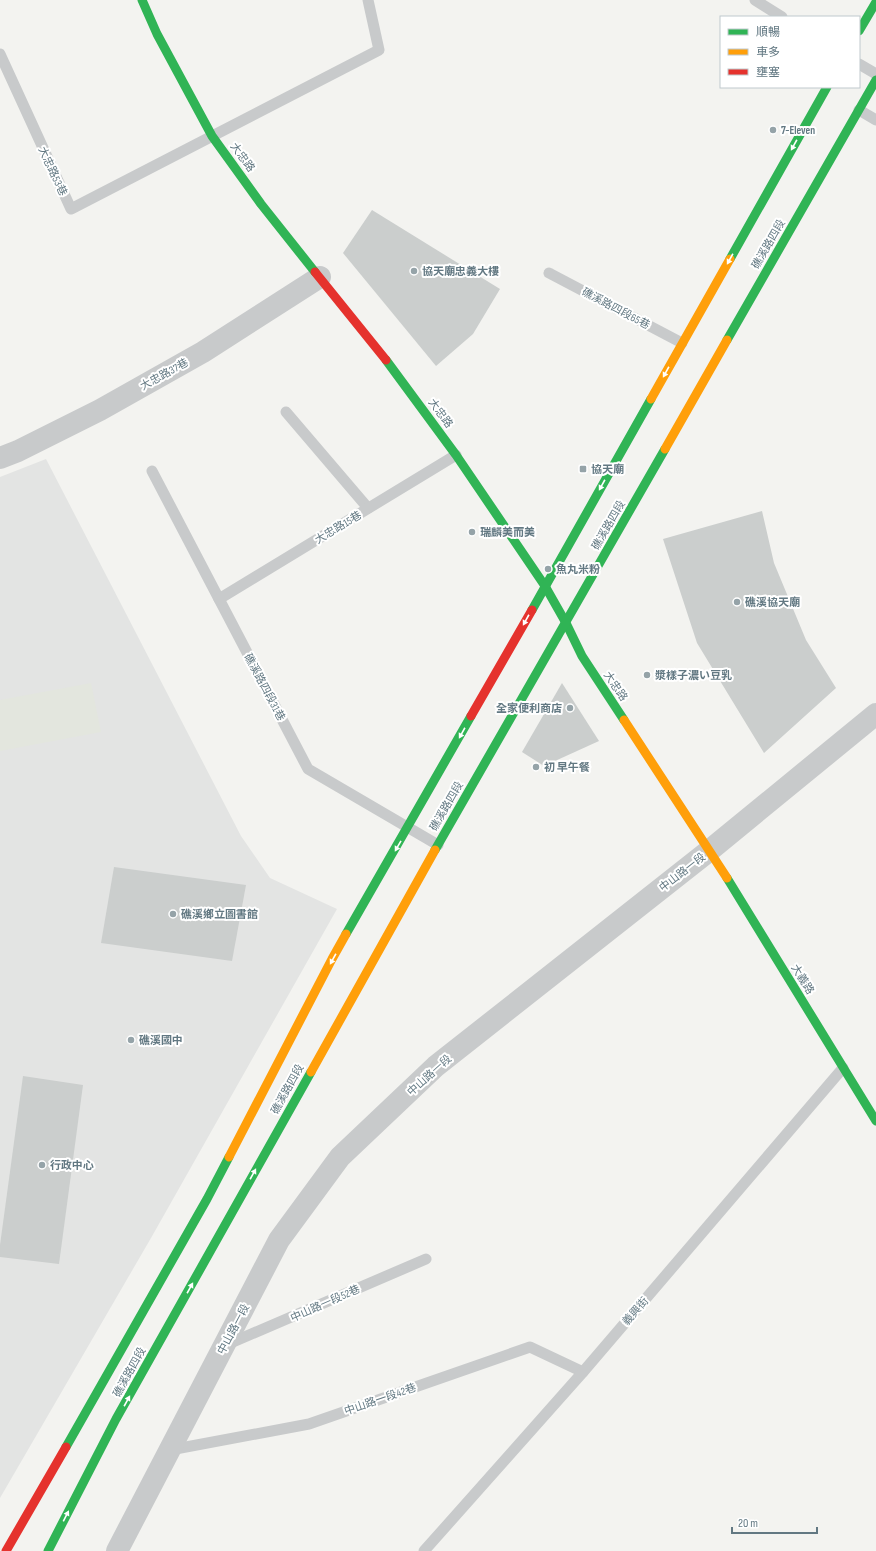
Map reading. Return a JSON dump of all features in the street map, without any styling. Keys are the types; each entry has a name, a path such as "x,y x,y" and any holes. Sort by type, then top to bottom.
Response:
{"main road":[{"name":"大忠路","path":"142,0 157,34 212,136 262,204 382,355 456,455 545,586 566,623 582,656 710,850"},
{"path":"860,29 876,2"},
{"name":"礁溪路四段","path":"48,1551 120,1412 438,845 876,80"},
{"name":"礁溪路四段","path":"6,1551 207,1199 332,959 408,828 825,88"},
{"name":"大義路","path":"710,850 875,1119"}],"street":[{"name":"大忠路37巷","path":"0,458 18,451 100,410 190,360 320,277"},
{"name":"中山路一段","path":"117,1551 279,1240 340,1157 436,1066 710,850 876,714"}],"lane":[{"path":"212,136 379,50 368,0"},
{"path":"755,0 780,16"},
{"name":"大忠路53巷","path":"0,54 71,209 212,136"},
{"path":"860,65 876,74"},
{"path":"859,110 876,120"},
{"name":"礁溪路四段65巷","path":"549,273 682,343"},
{"path":"286,412 368,508"},
{"name":"大忠路15巷","path":"219,600 456,455"},
{"name":"礁溪路四段31巷","path":"152,471 308,769 438,845"},
{"name":"義興街","path":"424,1551 582,1372 843,1068"},
{"name":"中山路一段52巷","path":"224,1346 426,1259"},
{"name":"中山路一段42巷","path":"170,1450 309,1424 530,1347 582,1372"}],"shaded area":[{"name":"礁溪國中","path":"46,459 241,836 270,878 337,909 151,1238 0,1498 0,477"},
{"path":"91,683 101,732 0,751 0,700"}],"building":[{"name":"協天廟忠義大樓","path":"372,210 500,289 473,334 436,366 343,253"},
{"name":"礁溪協天廟","path":"762,511 774,563 806,640 836,688 764,753 697,643 663,539"},
{"path":"562,683 599,741 544,766 522,752"},
{"name":"礁溪鄉立圖書館","path":"114,867 246,885 232,961 101,943"},
{"name":"行政中心","path":"23,1076 83,1085 59,1264 0,1257 0,1245"}],"traffic: fast":[{"path":"142,0 157,34 212,136 261,204 315,272"},
{"path":"860,29 876,2"},
{"path":"727,340 876,80"},
{"path":"730,259 826,88"},
{"path":"386,360 456,455 545,586 566,623 582,656 624,720"},
{"path":"532,610 651,399"},
{"path":"435,850 665,449"},
{"path":"346,934 471,716"},
{"path":"727,878 876,1121"},
{"path":"48,1551 116,1419 311,1072"},
{"path":"66,1447 207,1199 229,1157"}],"traffic: slow":[{"path":"651,399 730,259"},
{"path":"665,449 727,340"},
{"path":"624,720 727,878"},
{"path":"311,1072 435,850"},
{"path":"229,1157 346,934"}],"traffic: jam":[{"path":"315,272 386,360"},
{"path":"471,716 532,610"},
{"path":"6,1551 66,1447"}],"place":[{"name":"7-Eleven","path":"773,130"},
{"name":"協天廟忠義大樓","path":"414,271"},
{"name":"協天廟","path":"583,469"},
{"name":"瑞麟美而美","path":"472,532"},
{"name":"魚丸米粉","path":"548,569"},
{"name":"礁溪協天廟","path":"737,602"},
{"name":"漿樣子濃い豆乳","path":"647,675"},
{"name":"全家便利商店","path":"570,708"},
{"name":"初 早午餐","path":"536,767"},
{"name":"礁溪鄉立圖書館","path":"173,914"},
{"name":"礁溪國中","path":"131,1040"},
{"name":"行政中心","path":"42,1165"}]}
